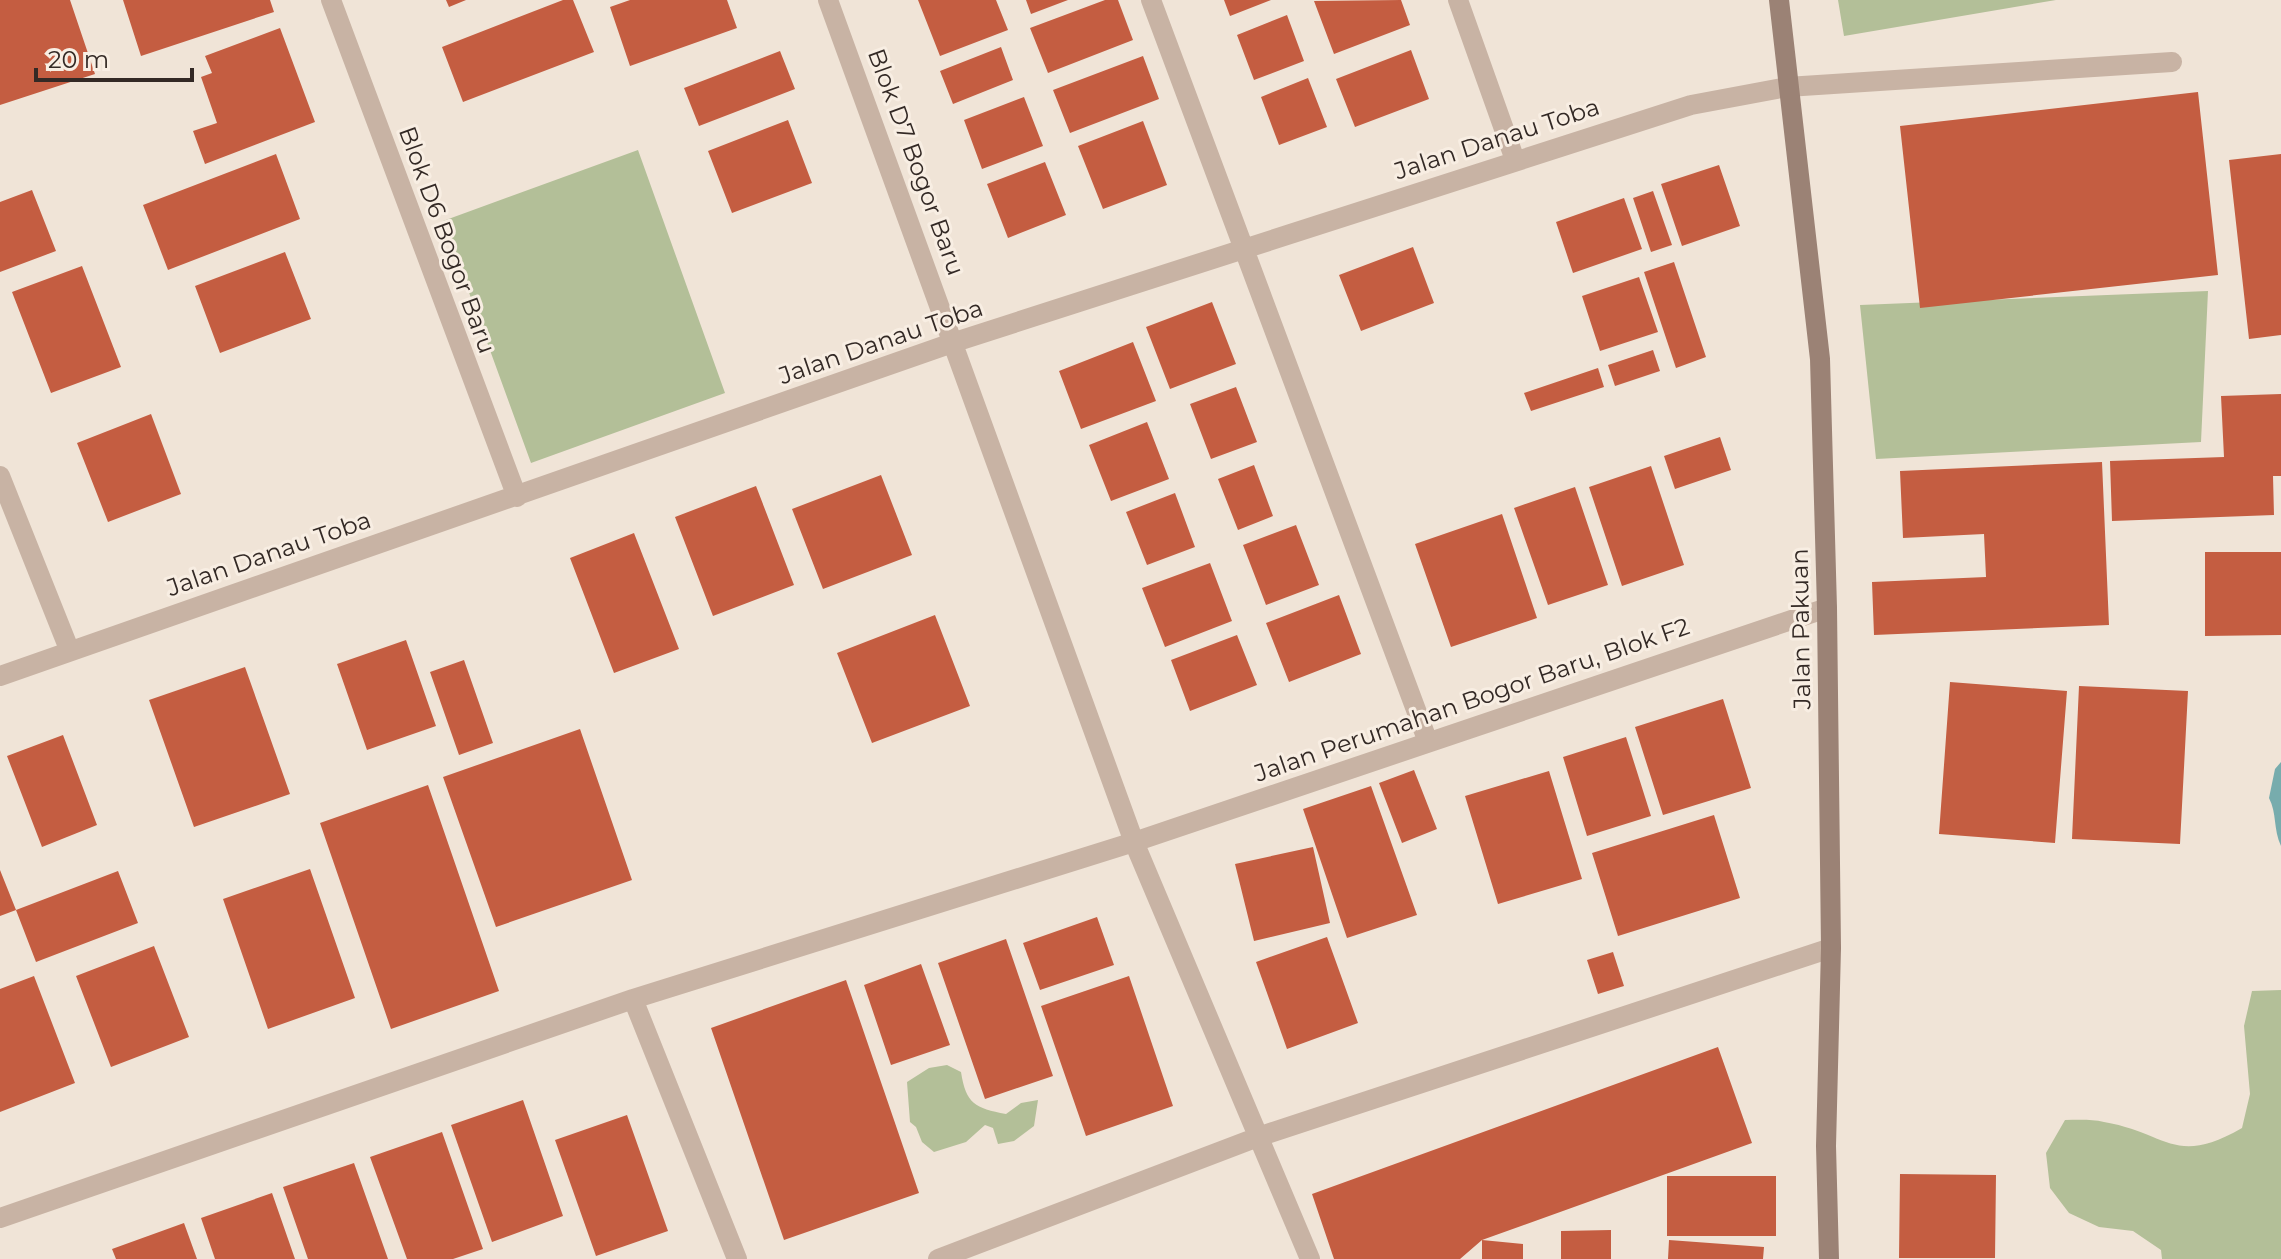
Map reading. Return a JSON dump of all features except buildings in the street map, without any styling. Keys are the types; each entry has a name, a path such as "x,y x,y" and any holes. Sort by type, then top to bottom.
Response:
{"street":[{"name":"Blok D6 Bogor Baru","path":"331,0 517,497"},
{"name":"Blok D7 Bogor Baru","path":"828,0 955,342 1134,842 1310,1259"},
{"path":"1151,0 1428,742"},
{"path":"1458,0 1515,160"},
{"name":"Jalan Pakuan","path":"1779,0 1820,359 1831,948 1826,1146 1829,1259"},
{"name":"Jalan Danau Toba","path":"0,676 69,649 517,497 955,342 1691,105 1787,87 2172,62"},
{"path":"0,476 69,649"},
{"name":"Jalan Perumahan Bogor Baru, Blok F2","path":"0,1218 633,999 1134,842 1827,608"},
{"path":"938,1259 1258,1137 1831,948"},
{"path":"633,999 737,1259"}],"green space":[{"path":"1838,0 2056,0 1844,36"},
{"path":"638,150 725,393 531,463 443,221"},
{"path":"2208,291 2201,442 1876,459 1860,305"},
{"path":"2281,990 2281,1259 2162,1259 2161,1250 2133,1231 2099,1227 2069,1213 2050,1188 2046,1153 2065,1120 2104,1122 2185,1146 2201,1145 2242,1128 2250,1094 2244,1026 2252,991"},
{"path":"947,1065 961,1072 969,1098 979,1107 1006,1114 1021,1103 1038,1100 1034,1126 1014,1141 998,1144 993,1128 985,1125 966,1142 934,1152 922,1142 916,1127 910,1122 907,1082 929,1068"}],"water":[{"path":"2281,762 2281,846 2269,798 2275,769"}]}
